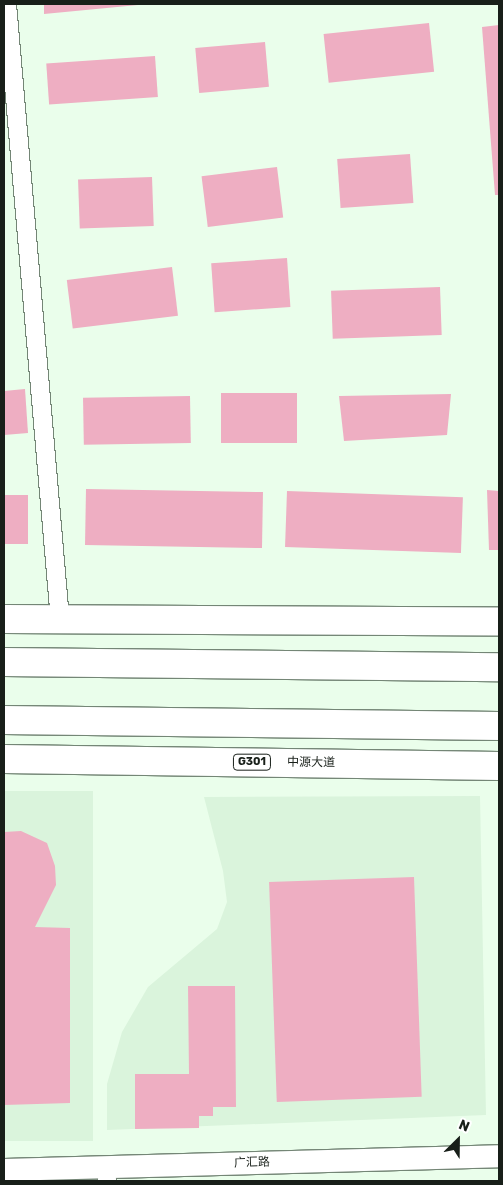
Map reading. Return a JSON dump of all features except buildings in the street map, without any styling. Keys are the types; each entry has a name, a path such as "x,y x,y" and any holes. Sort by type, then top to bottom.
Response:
{"highway":[{"path":"4,619 499,622"},
{"path":"4,662 499,667"},
{"path":"4,720 499,726"},
{"name":"中源大道","path":"4,759 499,766"}],"street":[{"path":"7,4 60,620"},
{"name":"广汇路","path":"4,1170 499,1156"},
{"name":"广汇路","path":"46,1181 499,1166"}],"shaded area":[{"path":"4,791 93,791 93,1141 4,1141"},
{"path":"480,796 486,1115 107,1130 107,1084 122,1032 148,987 217,929 227,902 223,871 204,797"}]}
